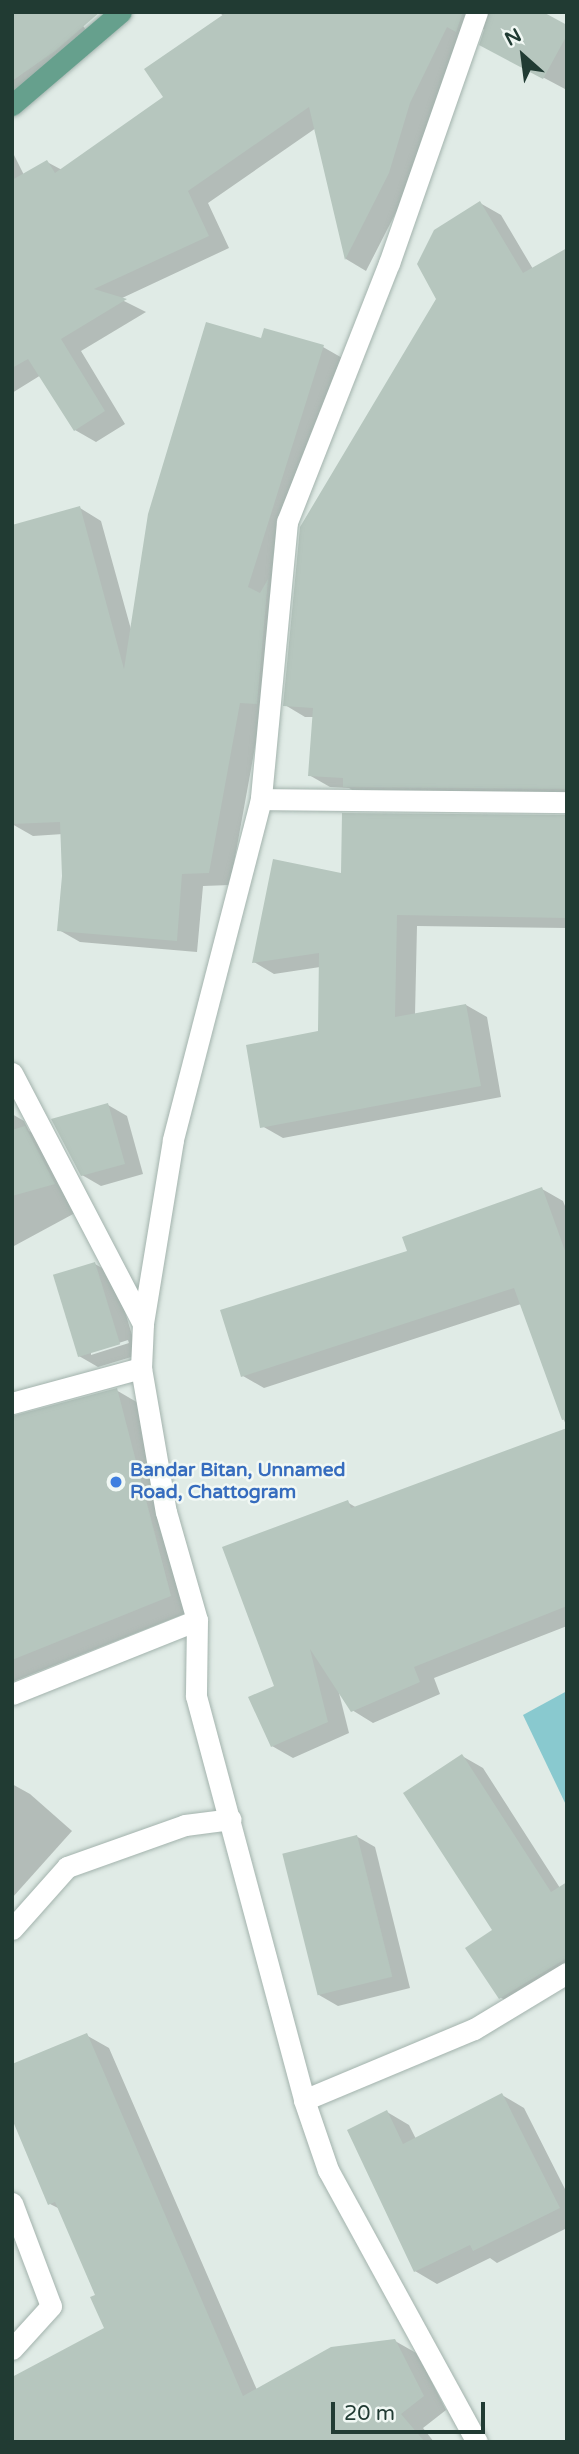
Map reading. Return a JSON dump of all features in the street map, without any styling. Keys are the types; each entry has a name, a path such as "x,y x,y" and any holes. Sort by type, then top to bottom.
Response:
{"main road":[{"path":"12,105 121,12"}],"street":[{"path":"477,12 389,263 287,522 261,799 173,1140 143,1324 141,1368 166,1512 197,1620 196,1696 231,1819 259,1940 304,2100 328,2170 477,2442"},
{"path":"261,799 567,802"},
{"path":"12,1073 143,1324"},
{"path":"12,1404 141,1368"},
{"path":"12,1694 197,1620"},
{"path":"12,1929 67,1867 185,1825 231,1819"},
{"path":"304,2100 474,2029 567,1973"},
{"path":"12,2203 51,2306 12,2350"}],"water":[{"path":"567,1691 567,1807 523,1715"}],"building":[{"path":"12,12 100,12 55,51 12,81"},
{"path":"227,12 463,12 456,32 447,27 410,103 389,173 345,260 309,107 188,191 209,236 94,289 127,299 61,339 105,411 74,431 28,359 12,368 12,180 47,160 55,173 163,97 144,69"},
{"path":"490,12 543,12 567,25 567,35 543,79 479,45"},
{"path":"480,201 523,273 567,248 567,789 343,787 343,778 308,776 313,708 283,706 300,527 436,299 417,264 434,230"},
{"path":"206,322 261,338 264,328 324,345 248,587 260,593 268,579 257,704 240,703 209,873 182,874 177,941 57,931 62,876 60,822 12,824 12,525 80,506 124,669 148,514"},
{"path":"342,813 567,815 567,918 397,915 395,1017 466,1004 481,1086 260,1128 246,1045 318,1031 319,953 252,963 273,859 341,873"},
{"path":"108,1103 125,1164 81,1176 51,1119"},
{"path":"25,1126 55,1184 12,1196 12,1130"},
{"path":"542,1187 567,1256 567,1419 562,1420 514,1288 241,1377 220,1310 407,1251 402,1237"},
{"path":"95,1262 120,1344 78,1357 53,1275"},
{"path":"117,1388 171,1596 12,1660 12,1416"},
{"path":"567,1428 567,1606 414,1667 420,1682 351,1712 310,1649 328,1722 271,1747 248,1697 274,1686 222,1547 348,1500 351,1508"},
{"path":"462,1754 551,1892 567,1882 567,1958 499,1999 465,1948 492,1930 403,1793"},
{"path":"357,1835 392,1977 318,1995 282,1854"},
{"path":"87,2033 243,2396 331,2347 395,2339 424,2396 401,2414 425,2442 12,2442 12,2377 104,2328 90,2297 95,2295 55,2202 48,2205 12,2119 12,2064"},
{"path":"502,2093 560,2208 473,2251 470,2245 414,2272 347,2130 387,2110 403,2144"}],"place":[{"name":"Bandar Bitan, Unnamed Road, Chattogram","path":"116,1482"}]}
